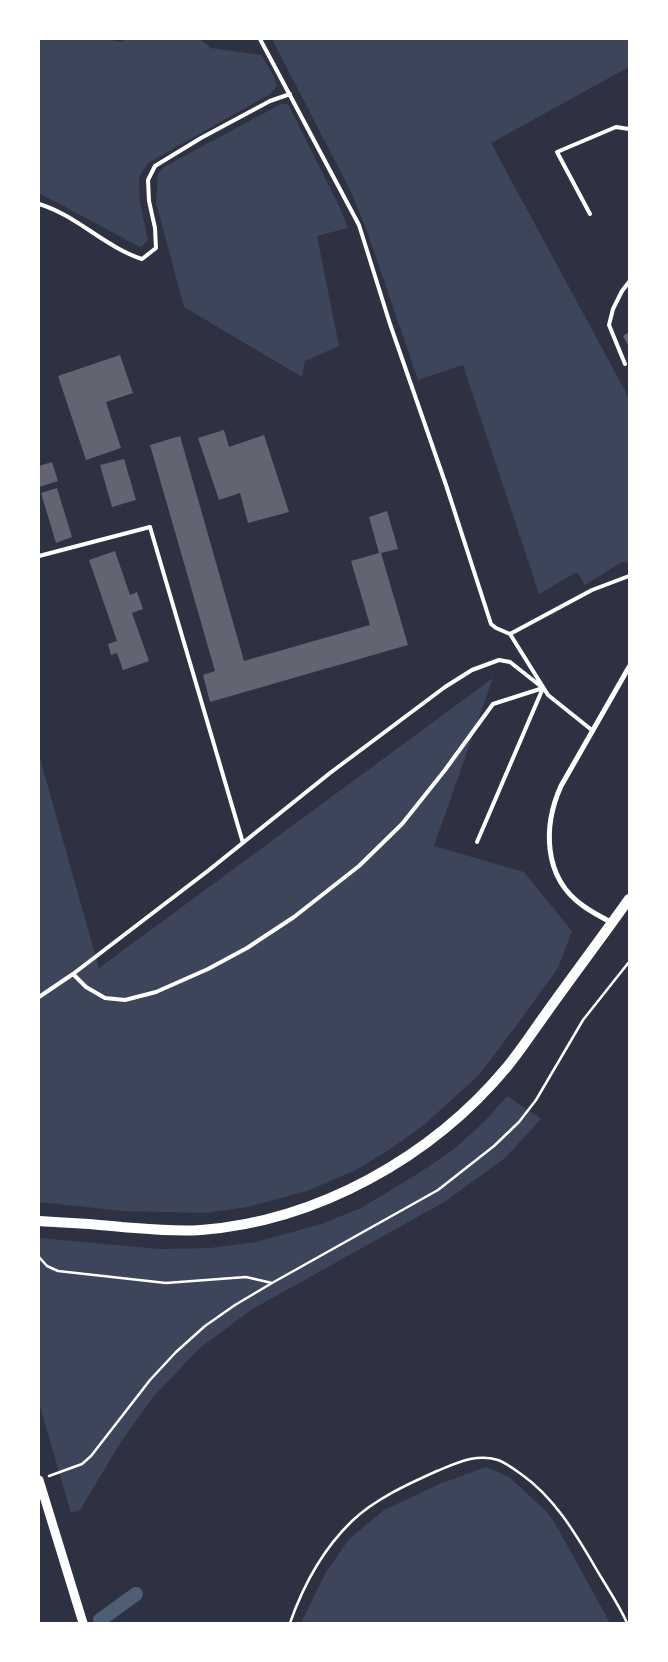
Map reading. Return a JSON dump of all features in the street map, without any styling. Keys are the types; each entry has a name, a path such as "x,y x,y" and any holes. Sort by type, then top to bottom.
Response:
{"main road":[{"path":"39,1221 166,1231 200,1230 258,1222 342,1194 399,1162 434,1136 468,1107 507,1067 629,899"}],"street":[{"path":"612,923 582,905 572,896 557,874 549,845 551,815 555,800 629,667"},
{"path":"43,1479 83,1623"}],"lane":[{"path":"260,39 359,225 390,324 446,485 491,624 510,634 548,695 593,731"},
{"path":"39,204 78,223 128,255 142,259 156,248 148,180 155,166 261,106 290,94"},
{"path":"590,214 557,152 616,127 629,129"},
{"path":"625,364 609,326 613,309 629,282"},
{"path":"39,556 150,527 243,843"},
{"path":"510,634 592,590 629,576"},
{"path":"39,997 73,974 243,843 330,773 445,687 472,670 499,660 510,662 543,688"},
{"path":"477,842 543,688"},
{"path":"73,974 86,987 105,998 125,1000 156,992 208,969 248,948 294,917 359,866 402,824 445,770 493,704 543,688"}],"path":[{"path":"43,1479 82,1464 91,1456 150,1380 176,1352 205,1326 235,1304 438,1190 494,1146 525,1115 536,1100 582,1020 629,962"},
{"path":"39,1257 47,1266 58,1271 130,1281 166,1284 246,1277 272,1283"},
{"path":"290,1623 296,1605 313,1572 334,1542 353,1520 376,1503 421,1478 463,1460 482,1457 499,1460 513,1468 534,1483 552,1502 593,1563 627,1623"}],"shaded area":[{"path":"39,39 107,39 121,42 126,39 200,39 211,48 261,55 274,76 277,86 270,94 148,163 139,177 140,202 148,241 140,247 39,193"},
{"path":"272,39 629,39 629,67 491,143 629,398 629,563 622,562 585,585 577,572 539,594 463,365 418,380 368,234 351,192"},
{"path":"281,104 288,104 340,208 348,228 317,236 339,346 305,361 302,377 184,307 156,203 158,174 164,167"},
{"path":"493,678 434,846 524,872 572,931 558,968 479,1075 424,1125 392,1148 356,1170 307,1191 247,1207 206,1213 122,1211 39,1202 39,755 99,968"},
{"path":"507,1096 541,1119 505,1158 446,1201 251,1310 200,1348 153,1397 121,1442 80,1510 71,1513 39,1403 40,1238 160,1249 210,1248 256,1242 321,1224 361,1208 419,1173 454,1149 485,1121"},
{"path":"486,1467 509,1477 545,1510 555,1523 610,1623 301,1623 326,1572 349,1539 384,1510 442,1483"}],"building":[{"path":"629,332 629,347 623,336"},
{"path":"120,355 133,393 106,402 121,448 86,460 58,376"},
{"path":"224,430 229,447 264,435 289,512 248,523 240,493 219,500 198,438"},
{"path":"180,436 244,661 370,625 351,561 379,553 369,517 387,511 398,549 381,553 408,645 210,702 203,675 215,671 150,445"},
{"path":"124,459 136,500 112,507 100,465"},
{"path":"52,462 58,481 39,487 39,466"},
{"path":"57,488 72,537 56,543 41,493"},
{"path":"115,551 130,595 137,592 143,609 132,613 149,661 123,670 117,653 111,655 108,644 117,641 89,560"}],"waterway":[{"path":"100,1620 136,1594"}]}
